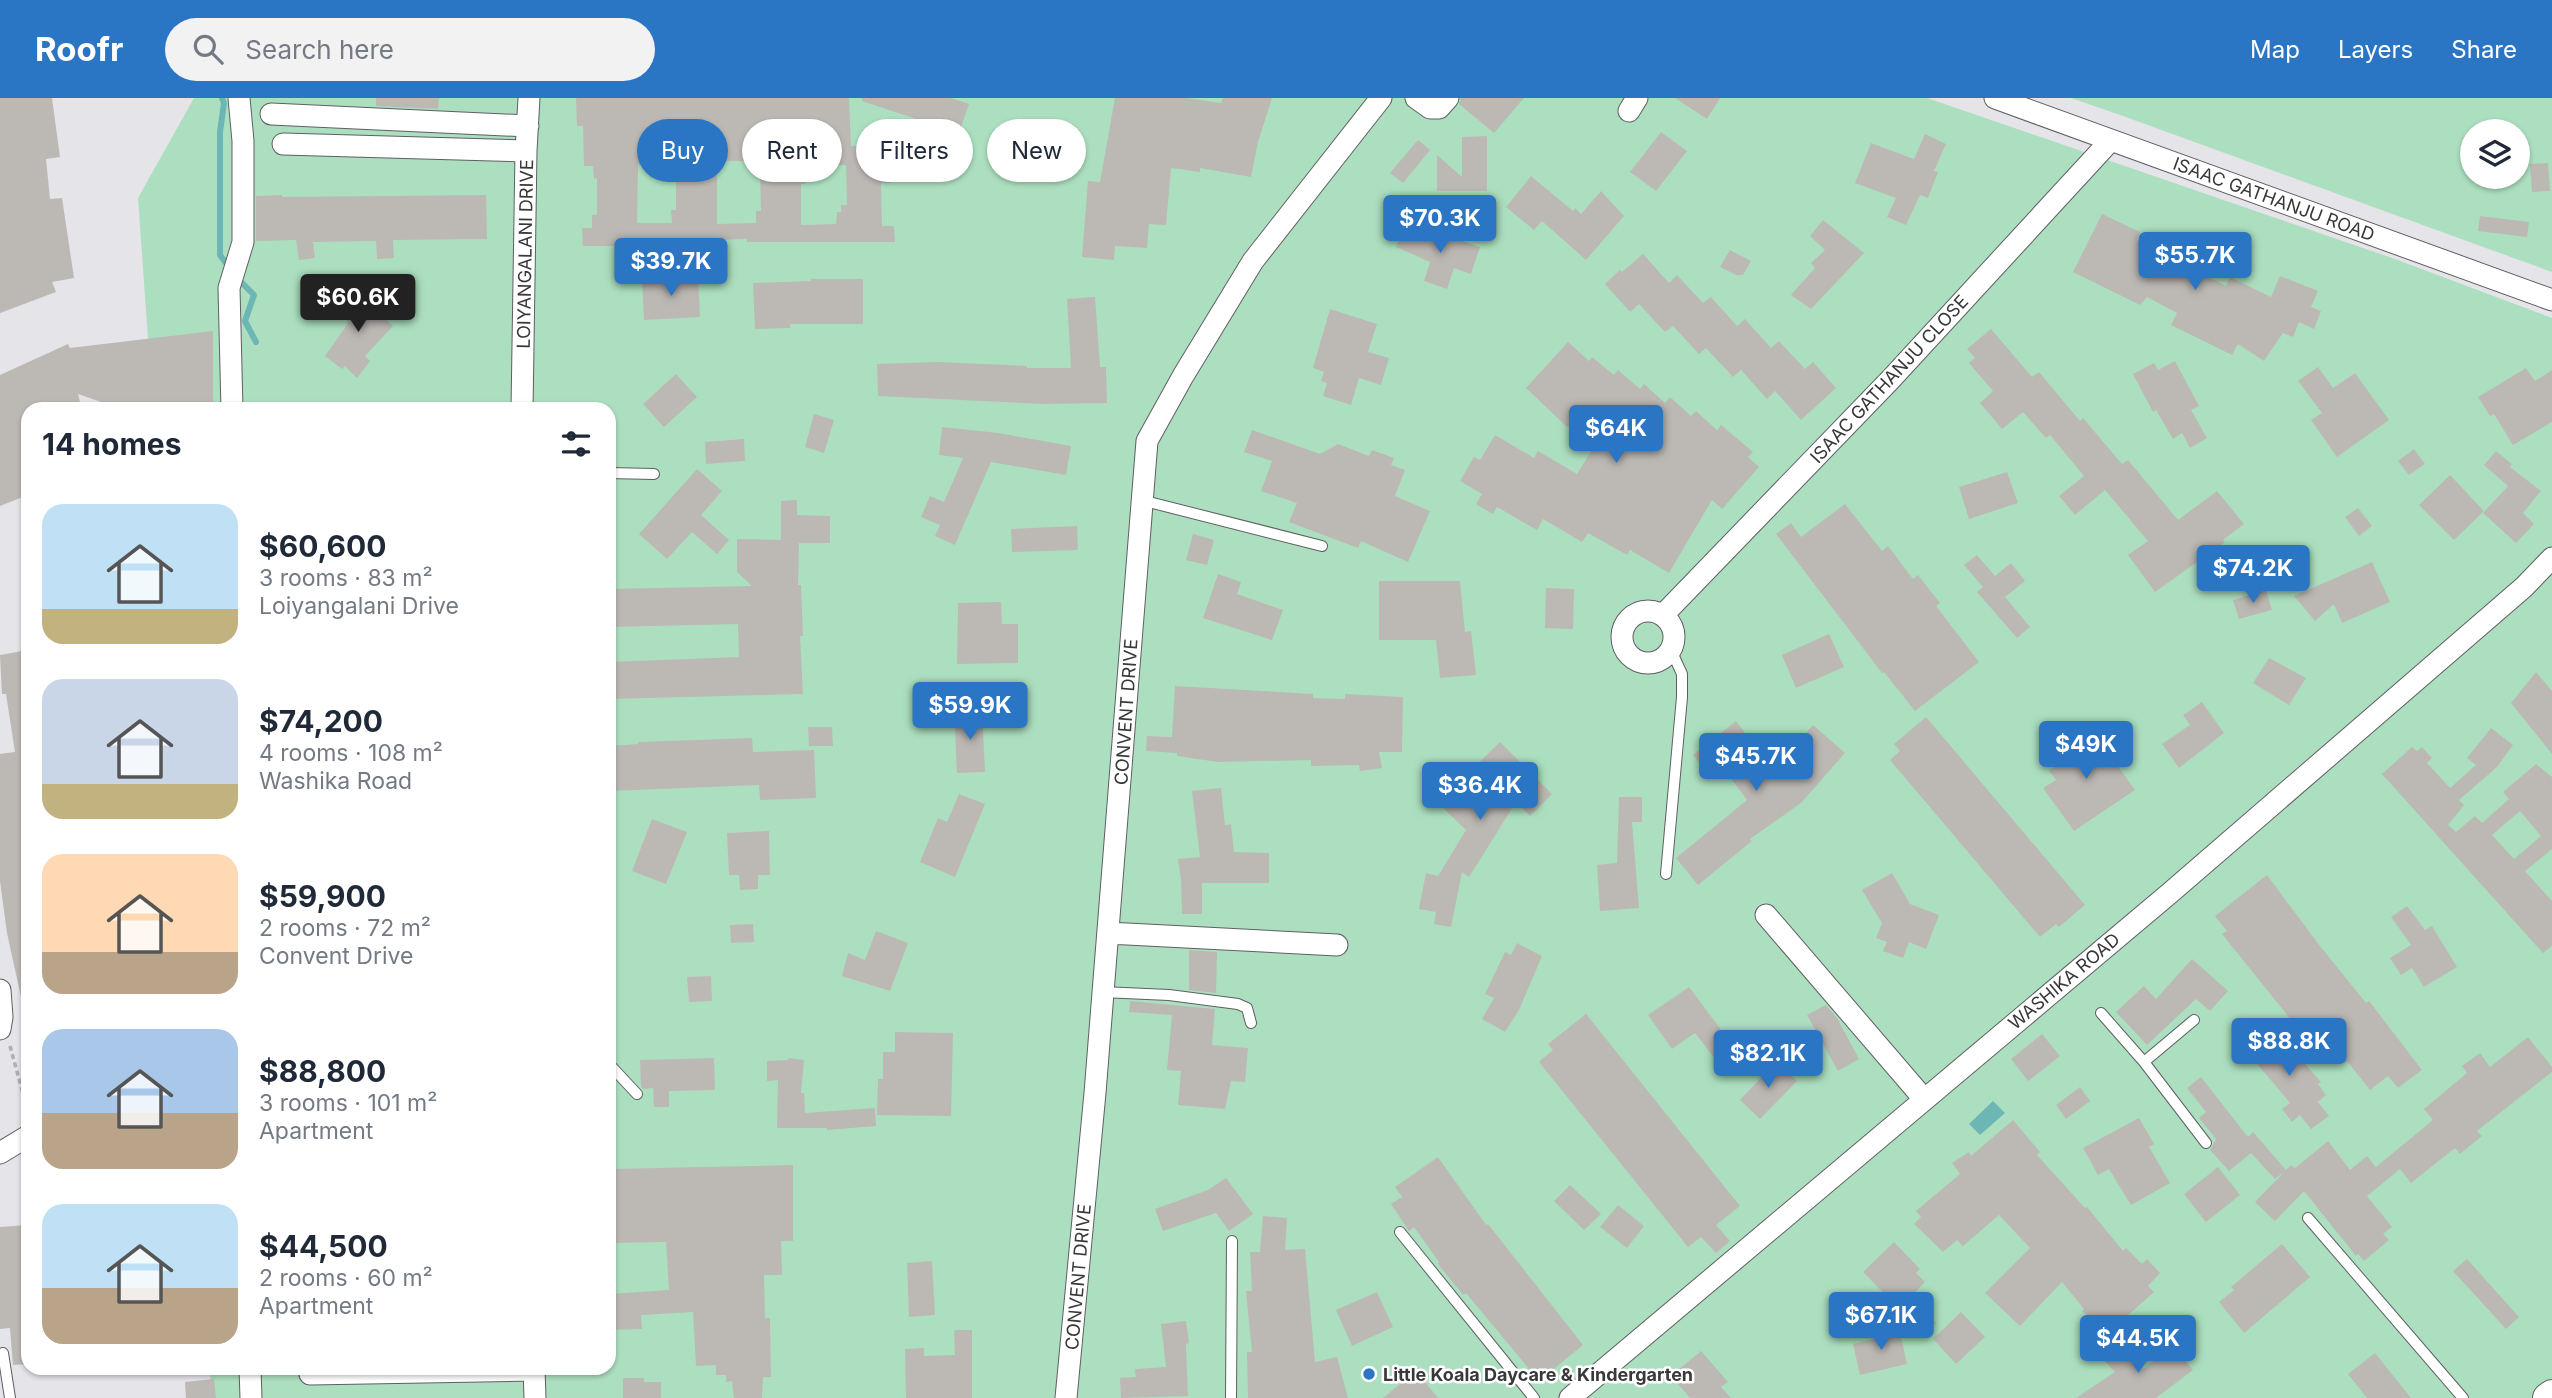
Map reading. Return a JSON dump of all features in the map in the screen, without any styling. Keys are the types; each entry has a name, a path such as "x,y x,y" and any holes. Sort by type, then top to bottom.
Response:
{"street":[{"path":"232,402 229,288 243,242 243,141 239,98"},
{"name":"LOIYANGALANI DRIVE","path":"522,402 529,98"},
{"name":"CONVENT DRIVE","path":"1066,1398 1095,1093 1147,441 1253,261 1381,98"},
{"path":"1416,98 1430,108 1439,108 1448,98"},
{"name":"ISAAC GATHANJU ROAD","path":"1995,98 2552,300"},
{"path":"271,114 528,126"},
{"name":"ISAAC GATHANJU CLOSE","path":"1663,615 1891,379 2110,140"},
{"path":"283,144 526,151"},
{"name":"WASHIKA ROAD","path":"1570,1398 2170,893 2524,587 2552,558"},
{"path":"1648,611 1663,615 1672,625 1675,637 1671,650 1662,659 1650,663 1637,660 1627,652 1623,629 1637,613 1648,611"},
{"path":"1766,915 1924,1099"},
{"path":"1108,933 1337,945"},
{"path":"0,990 1,1023"},
{"path":"0,1153 21,1140"},
{"path":"250,1375 251,1398"},
{"path":"534,1375 535,1398"}],"lane":[{"path":"616,472 654,474"},
{"path":"1141,500 1322,546"},
{"path":"1666,874 1682,697 1682,674 1671,650"},
{"path":"1102,992 1169,995 1238,1004 1247,1008 1251,1023"},
{"path":"2101,1013 2144,1062 2206,1143"},
{"path":"2144,1062 2194,1020"},
{"path":"616,1072 637,1094"},
{"path":"2308,1218 2463,1398"},
{"path":"1400,1232 1534,1398"},
{"path":"1231,1398 1232,1241"},
{"path":"3,1353 10,1398"}],"path":[{"path":"1,1023 21,1089"}],"green space":[{"path":"194,98 1927,98 2395,259 2552,318 2552,1398 211,1398 210,1375 616,1375 616,402 153,402 138,198"},
{"path":"2071,98 2552,98 2552,272 2123,116"}],"water":[{"path":"1993,1101 2005,1113 1980,1135 1969,1124"}],"building":[{"path":"0,98 52,98 60,157 46,159 50,199 62,198 74,278 52,282 56,292 0,313"},
{"path":"376,98 439,98 438,109 376,106"},
{"path":"576,98 849,98 851,146 856,146 856,182 891,182 881,183 882,226 894,226 895,242 747,242 747,239 650,242 650,246 583,246 582,228 592,228 592,215 597,215 597,178 594,179 593,166 584,166 583,126 577,126","holes":["637,119 728,119 728,161 742,161 742,119 842,119 842,165 846,165 847,205 841,205 836,224 801,225 801,184 805,182 760,182 761,211 756,211 756,223 717,224 717,182 676,182 676,210 671,210 672,223 637,223"]},
{"path":"862,98 951,98 969,104 964,119 917,119 862,101"},
{"path":"1115,98 1187,98 1221,103 1223,98 1272,98 1258,142 1251,177 1200,168 1200,172 1171,168 1166,225 1149,224 1147,248 1115,246 1114,260 1082,257 1088,181 1100,182"},
{"path":"1461,98 1524,98 1494,133 1459,104"},
{"path":"1675,98 1720,98 1707,119"},
{"path":"1661,132 1687,151 1656,191 1630,172"},
{"path":"1925,134 1946,144 1934,171 1938,172 1928,198 1920,195 1906,225 1887,217 1896,198 1855,183 1871,143 1914,159"},
{"path":"1487,136 1487,191 1437,191 1437,155 1462,177 1462,137"},
{"path":"1418,140 1430,150 1403,183 1390,173"},
{"path":"2548,163 2550,191 2532,192 2530,164"},
{"path":"1531,176 1573,211 1575,208 1581,214 1601,191 1624,216 1586,260 1542,221 1534,230 1506,207"},
{"path":"486,195 487,239 393,240 394,258 377,259 376,241 313,242 315,258 299,260 296,240 256,241 256,196"},
{"path":"2102,214 2140,232 2137,240 2179,261 2187,244 2202,251 2192,269 2226,286 2230,277 2271,297 2280,276 2318,291 2311,307 2321,311 2314,329 2299,322 2293,337 2283,333 2264,361 2238,344 2232,355 2171,325 2177,313 2147,297 2140,305 2073,272"},
{"path":"2480,216 2529,222 2527,237 2478,231"},
{"path":"1823,220 1864,253 1811,309 1791,295 1815,268 1811,263 1825,250 1810,236"},
{"path":"1405,226 1445,244 1447,236 1480,247 1471,274 1454,268 1447,289 1424,281 1430,262 1396,247"},
{"path":"1730,250 1751,261 1743,275 1736,275 1720,267"},
{"path":"1643,254 1669,283 1677,275 1703,303 1711,297 1737,326 1745,319 1771,348 1779,341 1805,369 1813,362 1836,388 1801,420 1775,391 1767,399 1741,370 1733,377 1706,348 1699,354 1673,326 1665,332 1639,304 1630,312 1605,284"},
{"path":"698,277 700,317 644,320 642,279"},
{"path":"863,279 863,324 790,324 790,328 755,329 753,283"},
{"path":"355,290 393,326 365,356 370,361 357,378 345,366 342,369 325,356 349,322 336,310"},
{"path":"1095,297 1100,367 1106,367 1107,403 1044,404 878,396 877,364 938,362 1071,368 1067,299"},
{"path":"1330,309 1377,324 1368,352 1389,358 1381,385 1359,378 1351,405 1323,396 1327,383 1321,381 1324,372 1313,368"},
{"path":"1991,329 2032,377 2039,372 2080,421 2083,418 2122,464 2128,460 2178,520 2217,491 2244,524 2223,540 2225,542 2155,592 2128,555 2148,541 2105,490 2075,515 2059,496 2084,476 2050,435 2046,438 2023,412 2002,429 1980,403 1993,391 1969,363 1975,358 1967,349"},
{"path":"213,331 213,402 101,402 78,394 80,402 21,402 21,498 0,506 0,375 68,344 70,348"},
{"path":"1568,342 1589,361 1592,357 1614,375 1618,370 1640,389 1644,384 1665,403 1670,397 1691,416 1696,411 1717,430 1721,425 1753,452 1748,457 1759,467 1722,509 1712,500 1669,573 1630,550 1627,555 1588,533 1582,542 1543,519 1537,530 1497,507 1493,514 1476,504 1482,494 1460,481 1474,457 1480,460 1495,435 1534,458 1538,451 1577,474 1596,443 1572,422 1567,427 1526,388"},
{"path":"2175,361 2199,406 2191,410 2207,438 2190,448 2182,433 2173,439 2156,410 2153,412 2133,374 2154,363 2158,370"},
{"path":"2318,367 2333,388 2355,373 2389,420 2337,457 2311,420 2322,413 2298,381"},
{"path":"2526,368 2535,381 2552,370 2552,422 2513,445 2494,414 2490,416 2478,397"},
{"path":"676,374 697,397 664,427 643,404"},
{"path":"814,414 834,420 824,453 805,447"},
{"path":"942,427 998,433 1071,446 1066,475 991,462 955,545 935,536 940,525 921,517 930,496 944,502 963,458 939,455"},
{"path":"1252,430 1320,454 1338,444 1369,456 1372,450 1394,458 1391,465 1405,470 1395,496 1430,511 1408,562 1361,541 1358,548 1289,522 1297,503 1261,491 1272,461 1244,452"},
{"path":"744,439 745,461 706,464 705,442"},
{"path":"2414,449 2425,464 2409,475 2398,461"},
{"path":"2496,451 2512,464 2510,467 2541,491 2523,513 2534,524 2516,543 2483,513 2508,486 2484,465"},
{"path":"697,469 722,491 701,515 729,540 717,554 692,532 667,559 639,534"},
{"path":"2007,472 2018,503 1969,519 1959,487"},
{"path":"2450,475 2484,511 2454,540 2419,505"},
{"path":"797,500 797,515 830,516 830,543 799,543 798,585 801,585 803,694 616,699 616,662 739,657 738,624 616,627 616,589 752,586 737,572 737,539 781,540 781,501"},
{"path":"1845,504 1882,551 1888,546 1913,579 1918,575 1940,603 1936,606 1979,662 1915,711 1884,672 1882,673 1776,534 1791,523 1801,537"},
{"path":"2358,508 2372,526 2359,536 2345,517"},
{"path":"1077,526 1078,550 1012,552 1011,529"},
{"path":"1193,534 1214,540 1207,565 1186,560"},
{"path":"1977,555 1995,576 2011,563 2025,581 2005,597 2030,627 2017,638 1977,592 1983,587 1964,565"},
{"path":"2372,562 2390,602 2342,623 2334,604 2315,621 2294,596"},
{"path":"1218,574 1241,582 1237,594 1283,610 1272,640 1203,618"},
{"path":"1379,581 1460,581 1465,632 1471,631 1476,675 1440,678 1436,640 1379,640"},
{"path":"1546,588 1574,589 1573,629 1545,628"},
{"path":"2266,590 2272,610 2239,619 2233,600"},
{"path":"1001,602 1002,624 1018,624 1018,663 957,664 958,603"},
{"path":"1829,634 1844,667 1796,688 1782,655"},
{"path":"21,651 21,997 7,933 0,881 0,754 15,752 6,694 2,694 0,655"},
{"path":"2269,658 2306,678 2289,705 2253,683"},
{"path":"2536,672 2552,691 2552,754 2511,703"},
{"path":"1175,686 1313,694 1313,698 1345,699 1345,694 1403,697 1402,752 1379,752 1382,768 1360,771 1359,765 1311,766 1311,760 1218,762 1177,756 1177,753 1146,751 1147,736 1172,737"},
{"path":"2202,702 2224,733 2179,768 2162,744 2190,725 2183,715"},
{"path":"982,710 985,772 957,773 954,711"},
{"path":"1926,717 2085,905 2059,927 2056,924 2040,937 1890,760 1900,751 1894,744"},
{"path":"1736,721 1754,745 1743,754 1763,781 1813,725 1845,753 1801,803 1750,839 1752,841 1698,885 1676,858 1747,800 1724,769 1712,778 1693,755"},
{"path":"2082,723 2100,752 2105,748 2135,790 2074,831 2043,788 2056,780 2049,771 2077,751 2066,733"},
{"path":"808,727 832,727 833,746 809,746"},
{"path":"2491,728 2513,745 2497,767 2459,800 2464,805 2448,825 2456,832 2475,816 2482,823 2509,799 2503,792 2536,764 2552,777 2552,849 2525,871 2552,901 2552,946 2543,953 2382,774 2412,747 2417,751 2422,747 2432,758 2427,763 2450,788 2476,765 2467,758","holes":["2520,811 2541,836 2514,859 2492,835"]},
{"path":"752,738 753,752 814,750 816,798 760,800 759,785 616,791 616,746 638,742"},
{"path":"1500,742 1552,794 1530,816 1516,802 1469,877 1462,872 1451,927 1434,924 1436,912 1419,909 1426,873 1438,876 1466,830 1438,803"},
{"path":"1221,788 1225,825 1231,824 1234,852 1269,853 1269,883 1202,883 1202,914 1182,914 1178,859 1200,857 1192,791"},
{"path":"959,794 985,804 955,877 920,862 938,818 947,822"},
{"path":"1619,797 1642,797 1642,822 1632,822 1639,908 1600,911 1597,865 1617,863"},
{"path":"652,819 687,832 666,884 632,871"},
{"path":"769,831 770,875 758,875 758,889 740,890 739,875 729,875 727,833"},
{"path":"1892,873 1910,904 1939,915 1926,949 1909,942 1903,958 1883,951 1887,942 1876,938 1882,923 1862,890"},
{"path":"2267,875 2320,946 2366,1003 2369,1001 2422,1070 2398,1088 2388,1076 2370,1090 2347,1061 2345,1063 2319,1025 2304,1036 2222,934 2227,931 2215,916"},
{"path":"2407,906 2425,930 2432,926 2457,967 2424,987 2412,968 2401,975 2390,958 2411,945 2391,917"},
{"path":"753,924 754,942 731,943 730,925"},
{"path":"876,931 908,943 890,991 842,976 848,953 865,960"},
{"path":"1517,943 1542,956 1519,1010 1505,1032 1482,1019 1494,998 1485,994 1505,952 1511,955"},
{"path":"1189,950 1217,952 1216,993 1189,990"},
{"path":"2192,959 2228,991 2210,1011 2196,999 2147,1045 2116,1012 2144,986 2156,999"},
{"path":"711,976 712,1001 689,1002 687,977"},
{"path":"1689,987 1734,1047 1716,1060 1695,1033 1672,1049 1648,1015"},
{"path":"1130,1001 1215,1009 1212,1045 1248,1048 1245,1082 1231,1081 1225,1109 1178,1105 1181,1071 1167,1070 1172,1015 1129,1012"},
{"path":"1826,1005 1837,1018 1859,1059 1838,1071 1807,1015"},
{"path":"1586,1014 1740,1206 1716,1225 1730,1241 1716,1253 1701,1237 1688,1247 1539,1062 1553,1050 1548,1044"},
{"path":"2254,1028 2273,1051 2285,1041 2321,1082 2318,1084 2326,1095 2318,1102 2329,1116 2311,1129 2300,1115 2292,1122 2282,1109 2290,1103 2238,1041"},
{"path":"895,1032 953,1033 951,1116 877,1115 878,1079 883,1079 883,1052 895,1052"},
{"path":"2042,1034 2060,1056 2028,1081 2011,1059"},
{"path":"2528,1037 2552,1067 2552,1072 2477,1131 2482,1136 2460,1154 2455,1148 2411,1183 2400,1169 2367,1196 2392,1227 2383,1234 2389,1240 2364,1261 2358,1254 2356,1256 2304,1191 2275,1221 2255,1202 2291,1165 2295,1168 2328,1141 2350,1170 2367,1156 2376,1167 2433,1120 2424,1109 2467,1073 2462,1066 2480,1053 2490,1067"},
{"path":"714,1058 715,1090 669,1091 669,1107 654,1107 653,1088 643,1089 641,1086 640,1060"},
{"path":"789,1058 804,1060 801,1093 804,1093 805,1113 875,1108 876,1126 827,1130 777,1128 778,1080 767,1081 767,1061"},
{"path":"1776,1062 1797,1081 1760,1119 1740,1100"},
{"path":"2201,1077 2248,1137 2253,1132 2286,1170 2275,1179 2251,1153 2229,1171 2210,1150 2216,1139 2199,1118 2206,1112 2187,1088"},
{"path":"2080,1087 2090,1101 2066,1119 2056,1105"},
{"path":"2139,1118 2154,1144 2149,1147 2170,1183 2131,1205 2109,1169 2098,1175 2083,1148"},
{"path":"2013,1120 2040,1152 2037,1155 2085,1208 2087,1207 2123,1251 2126,1248 2142,1264 2147,1259 2160,1273 2148,1286 2154,1292 2107,1334 2082,1311 2084,1309 2062,1282 2020,1326 1985,1293 2030,1248 1999,1215 1963,1246 1957,1240 1943,1252 1914,1224 1921,1217 1916,1211 1960,1174 1952,1163 1969,1152 1971,1156"},
{"path":"1438,1157 1486,1225 1488,1224 1583,1345 1539,1381 1466,1293 1463,1295 1438,1264 1414,1227 1409,1231 1391,1204 1402,1197 1395,1187"},
{"path":"793,1165 793,1241 781,1241 782,1275 764,1275 765,1318 770,1318 771,1377 763,1377 762,1398 734,1398 732,1381 726,1382 726,1375 716,1375 716,1365 696,1366 693,1312 641,1315 642,1329 616,1330 616,1294 669,1290 666,1242 616,1243 616,1169"},
{"path":"2218,1167 2240,1195 2206,1222 2184,1194"},
{"path":"1226,1178 1253,1214 1229,1231 1216,1213 1163,1231 1155,1209 1208,1190"},
{"path":"1570,1185 1601,1214 1584,1230 1554,1201"},
{"path":"1618,1205 1644,1226 1627,1248 1600,1227"},
{"path":"1263,1216 1287,1218 1285,1250 1305,1249 1315,1362 1337,1357 1348,1398 1248,1398 1247,1352 1252,1352 1246,1291 1252,1291 1250,1252 1260,1252"},
{"path":"21,1226 21,1364 13,1365 10,1328 0,1329 0,1227"},
{"path":"1894,1242 1920,1269 1916,1273 1925,1282 1910,1297 1936,1323 1924,1334 1863,1272"},
{"path":"2282,1244 2310,1277 2244,1333 2219,1302 2234,1290 2231,1287"},
{"path":"2467,1259 2519,1317 2506,1329 2453,1271"},
{"path":"932,1261 935,1315 909,1317 907,1263"},
{"path":"1377,1292 1393,1327 1352,1346 1336,1310"},
{"path":"1961,1312 1985,1337 1956,1364 1933,1339"},
{"path":"1186,1321 1189,1343 1186,1344 1188,1396 1121,1398 1120,1378 1136,1377 1135,1369 1166,1367 1161,1324"},
{"path":"1898,1324 1907,1364 1860,1375 1853,1344 1882,1337 1880,1328"},
{"path":"954,1330 972,1330 972,1398 906,1398 905,1349 924,1348 924,1356 955,1355"},
{"path":"2111,1338 2142,1370 2174,1346 2193,1370 2156,1398 2076,1398 2115,1372 2096,1352"},
{"path":"1701,1351 1728,1382 1721,1387 1731,1398 1690,1398 1671,1376"},
{"path":"2375,1353 2411,1398 2367,1398 2348,1374"},
{"path":"1416,1371 1438,1398 1383,1398"},
{"path":"623,1378 644,1378 644,1382 661,1382 661,1398 623,1398"},
{"path":"214,1379 216,1398 186,1398 185,1382"}],"waterway":[{"path":"222,98 220,255 231,270"},
{"path":"237,278 254,295 245,321 256,342"}],"place":[{"name":"Little Koala Daycare & Kindergarten","path":"1369,1374"}]}
